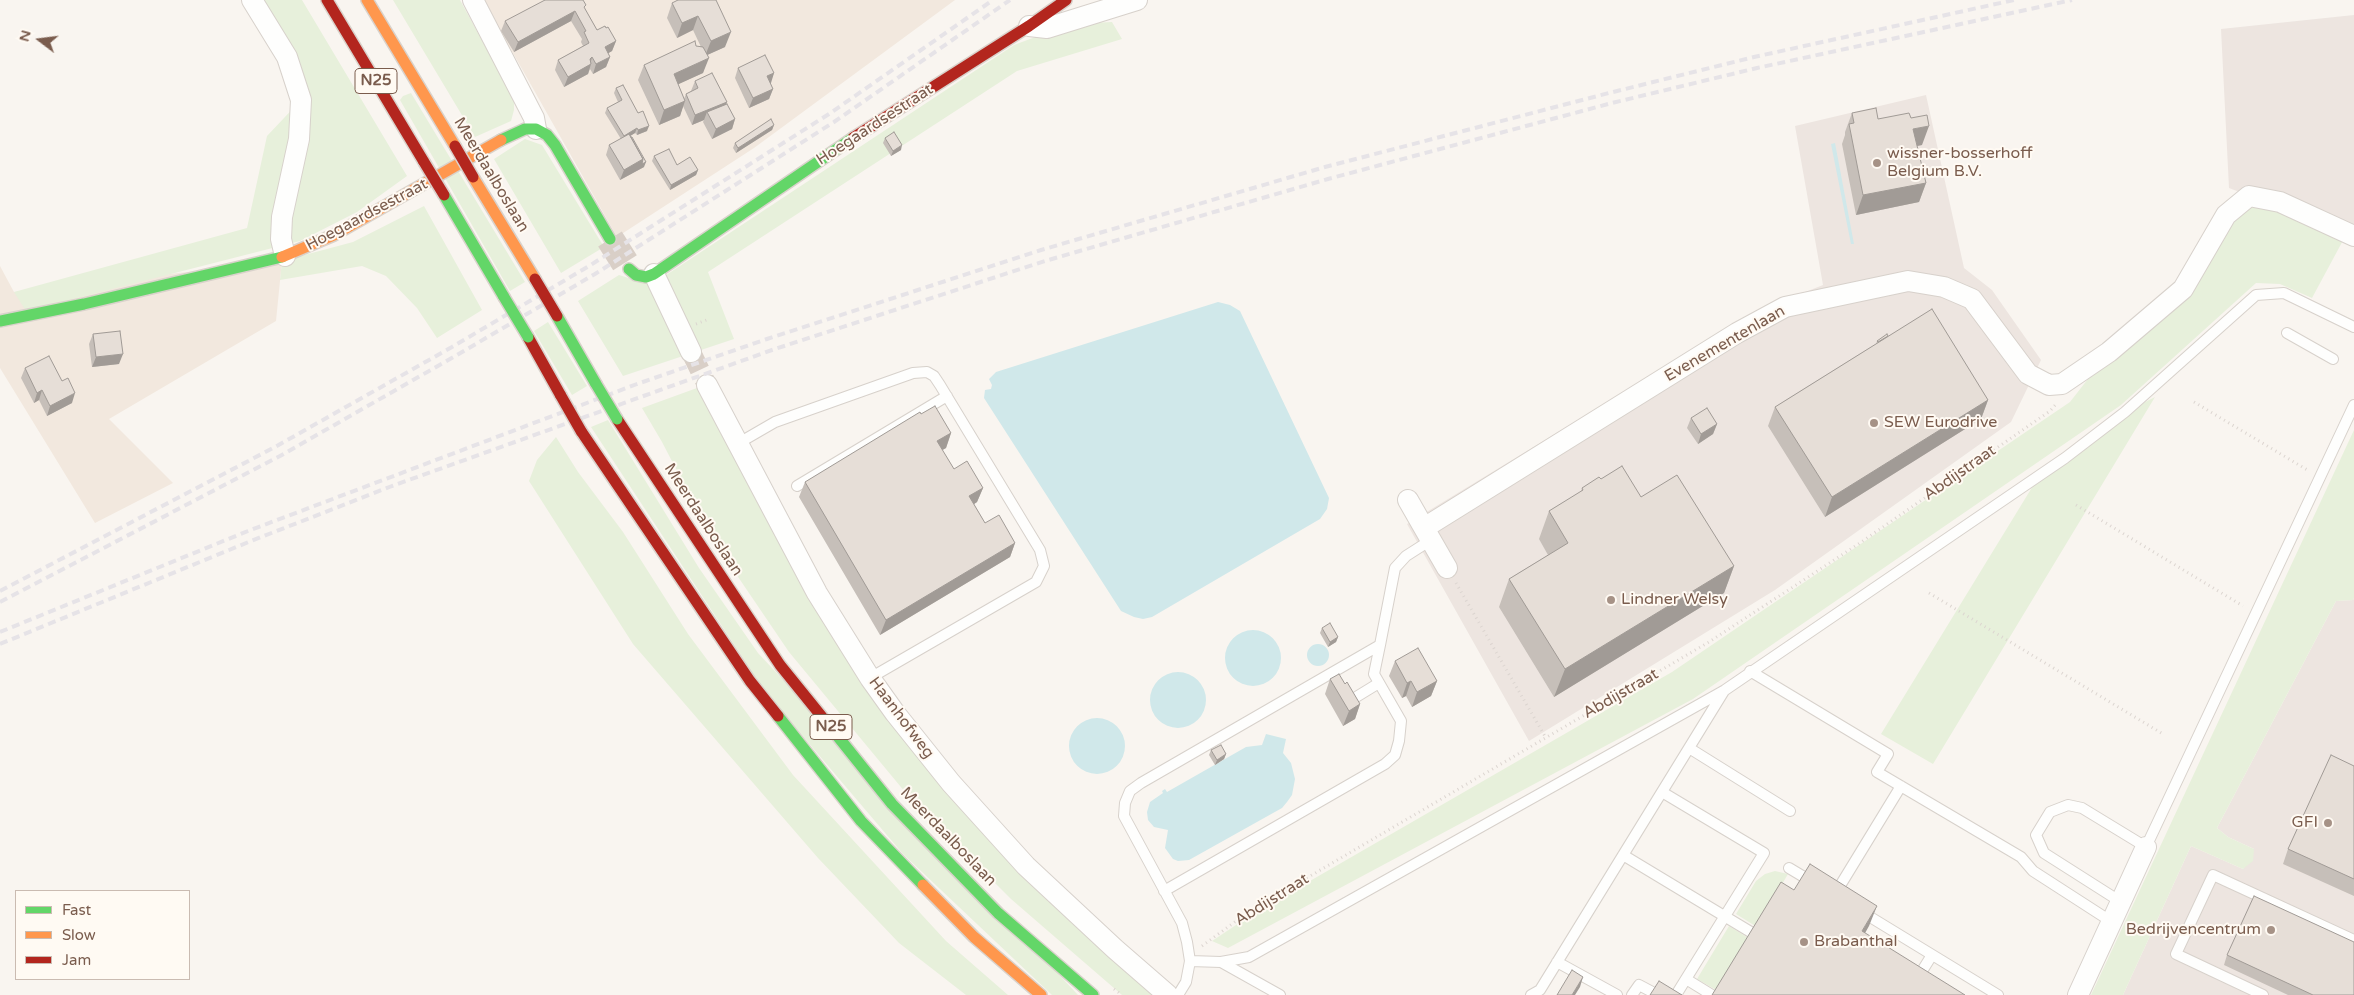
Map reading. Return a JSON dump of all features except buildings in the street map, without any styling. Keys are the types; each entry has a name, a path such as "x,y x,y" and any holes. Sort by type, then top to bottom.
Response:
{"main road":[{"name":"N25","path":"327,0 528,337 581,431 750,681 861,821 974,937 1041,995"},
{"name":"Meerdaalboslaan","path":"367,0 596,384 780,665 892,804 998,913 1093,995"},
{"name":"Hoegaardsestraat","path":"654,274 871,126 1029,26 1066,0"},
{"name":"Hoegaardsestraat","path":"0,321 84,304 285,256 334,235 514,133 525,129 536,130"},
{"path":"536,130 547,135 555,145 610,239"},
{"path":"629,270 636,276 646,277 654,274"}],"street":[{"path":"252,0 287,57 301,100 299,139 282,217 281,239 285,256"},
{"path":"473,0 534,118 536,130"},
{"path":"1029,26 1047,28 1136,0"},
{"path":"2062,384 2109,352 2183,289 2226,215 2250,196 2280,202 2354,236"},
{"path":"654,274 691,352"},
{"name":"Evenementenlaan","path":"1428,534 1737,333 1785,307 1908,280 1944,287 1972,299 2028,374 2049,386 2062,384"},
{"name":"Haanhofweg","path":"707,385 817,593 870,678 932,760 1026,866 1114,949 1168,995"},
{"path":"1408,500 1447,568"},
{"path":"2078,995 2146,847"}],"lane":[{"path":"1190,961 1221,962 1248,957 1725,690 2066,458 2125,412 2256,295 2284,293 2354,327"},
{"path":"2287,333 2333,360"},
{"path":"737,444 775,422 919,372 934,376 1040,550 1043,560 1042,572 1031,586 870,678"},
{"path":"797,486 947,396"},
{"path":"2121,902 2044,853 2036,835 2050,812 2068,805 2082,808 2146,847 2354,404"},
{"path":"1164,891 1385,764 1395,755 1399,741 1400,721 1374,674 1395,568 1428,534"},
{"path":"1178,995 1186,982 1190,961 1182,922 1124,816 1124,803 1130,791 1149,778 1380,645"},
{"path":"1750,672 1888,754 1877,772 2021,857 2033,871 2112,922"},
{"path":"1348,702 1379,683"},
{"path":"1531,995 1540,990 1725,690"},
{"path":"1689,748 1790,811"},
{"path":"1789,868 1838,897 1901,786"},
{"path":"1662,792 1764,853 1676,995"},
{"path":"1623,855 1754,934"},
{"path":"2263,995 2176,954 2213,875 2354,940"},
{"path":"1856,908 1998,995"},
{"path":"1913,986 1932,955"},
{"path":"1221,962 1280,995"},
{"path":"1557,962 1617,995"},
{"path":"1686,979 1712,995"},
{"path":"1632,995 1639,985 1658,995"}],"path":[{"name":"Abdijstraat","path":"1190,961 1199,948 1247,913 1709,642 1857,545 2050,410 2058,402 2062,384"},
{"path":"2194,402 2321,477"},
{"path":"2076,505 2243,606"},
{"path":"1447,568 1546,738"},
{"path":"1929,593 2163,734"},
{"path":"1108,984 1122,995"}],"shaded area":[{"path":"483,0 955,0 754,148 617,237"},
{"path":"2354,15 2354,236 2229,188 2221,29"},
{"path":"1926,95 1964,268 1992,290 2041,360 2011,422 1775,590 1529,741 1407,524 1755,312 1823,285 1795,126"},
{"path":"282,261 276,321 109,419 173,483 95,523 0,368 0,266 14,292"},
{"path":"2354,598 2354,995 2123,995 2191,846 2243,869 2254,849 2228,837 2217,828 2336,601 2353,600"}],"green space":[{"path":"261,0 302,0 407,176 357,212 300,241 26,311 14,292 247,228 267,136 301,100"},
{"path":"393,0 460,0 514,99 511,121 475,137"},
{"path":"1112,22 1122,39 1017,71 708,272 734,339 623,376 578,301 619,275 651,285 1014,45 1070,24"},
{"path":"411,93 525,282 510,291 400,100 403,96"},
{"path":"525,139 542,145 604,247 561,273 494,159"},
{"path":"2249,196 2347,233 2312,298 2280,284 2256,283 2121,405 1693,699 1228,948 1212,941 1251,915 1672,672 2070,402 2109,352 2183,289"},
{"path":"424,206 482,310 437,338 417,308 386,276 362,266 280,280 282,261 353,242"},
{"path":"548,322 587,386 572,395 534,331"},
{"path":"697,388 704,391 867,680 1158,995 1122,995 1011,899 910,798 789,652 713,540 662,442 642,408"},
{"path":"2155,397 1933,764 1881,734 2039,476 2125,412"},
{"path":"608,420 699,568 758,653 1078,995 1052,995 903,854 766,693 591,427"},
{"path":"2354,430 2354,598 2353,600 2336,601 2217,828 2228,837 2254,849 2253,861 2243,869 2191,846 2123,995 2091,995"},
{"path":"556,437 578,472 623,532 688,634 793,775 946,941 1008,995 966,995 899,943 818,858 633,644 529,481 537,460"},
{"path":"1775,871 1788,874 1757,927 1736,914 1756,881 1765,874"},
{"path":"1729,926 1750,939 1718,991 1697,979"}],"water":[{"path":"1835,143 1854,244 1851,244 1831,144"},
{"path":"1218,302 1230,305 1240,311 1329,498 1327,509 1320,519 1152,617 1143,619 1134,617 1121,611 984,398 985,390 991,389 992,385 989,379 996,372"},
{"path":"1253,630 1264,632 1273,638 1279,647 1281,658 1279,669 1273,678 1264,684 1253,686 1242,684 1233,678 1227,669 1225,658 1227,647 1233,638 1242,632"},
{"path":"1318,644 1326,647 1329,655 1326,663 1318,666 1310,663 1307,655 1310,647"},
{"path":"1178,672 1189,674 1198,680 1204,689 1206,700 1204,711 1198,720 1189,726 1178,728 1167,726 1158,720 1152,711 1150,700 1152,689 1158,680 1167,674"},
{"path":"1097,718 1108,720 1117,726 1123,735 1125,746 1123,757 1117,766 1108,772 1097,774 1086,772 1077,766 1071,757 1069,746 1071,735 1077,726 1086,720"},
{"path":"1266,734 1286,739 1283,753 1291,763 1295,779 1292,795 1287,802 1282,808 1189,860 1178,861 1173,859 1165,848 1168,830 1154,827 1148,820 1147,812 1150,802 1163,793 1162,791 1165,789 1167,792 1246,747 1262,745"}],"tunnel":[{"path":"610,239 629,269"},
{"path":"691,352 707,385"}],"railway":[{"path":"0,591 275,447 452,347 589,266 829,114 993,0"},
{"path":"0,602 280,456 595,274 834,122 1010,0"},
{"path":"0,632 248,531 637,384 767,339 1041,250 1325,167 1609,93 1754,57 2014,0"},
{"path":"0,644 251,541 392,486 772,350 1045,261 1328,179 1612,103 1757,68 2072,0"}],"traffic: fast":[{"path":"501,140 525,129 536,129 547,135 555,145 610,239"},
{"path":"629,269 636,275 646,277 654,274 853,138"},
{"path":"444,195 504,297"},
{"path":"0,321 84,304 282,257"},
{"path":"504,297 528,337"},
{"path":"557,316 596,384"},
{"path":"596,384 617,419"},
{"path":"778,716 861,821 923,885"},
{"path":"831,728 892,804 998,913 1093,995"}],"traffic: slow":[{"path":"367,0 455,146"},
{"path":"282,257 334,235 501,140"},
{"path":"473,177 535,279"},
{"path":"923,885 974,937 1041,995"}],"traffic: jam":[{"path":"327,0 424,162"},
{"path":"853,138 1029,26 1066,0"},
{"path":"455,146 473,177"},
{"path":"424,162 444,195"},
{"path":"535,279 557,316"},
{"path":"528,337 561,396"},
{"path":"561,396 581,431"},
{"path":"617,419 780,665 831,728"},
{"path":"581,431 750,681 778,716"}],"place":[{"name":"wissner-bosserhoff Belgium B.V.","path":"1877,163"},
{"name":"SEW Eurodrive","path":"1874,423"},
{"name":"Lindner Welsy","path":"1611,600"},
{"name":"GFI","path":"2328,823"},
{"name":"Bedrijvencentrum","path":"2271,930"},
{"name":"Brabanthal","path":"1804,942"}]}
